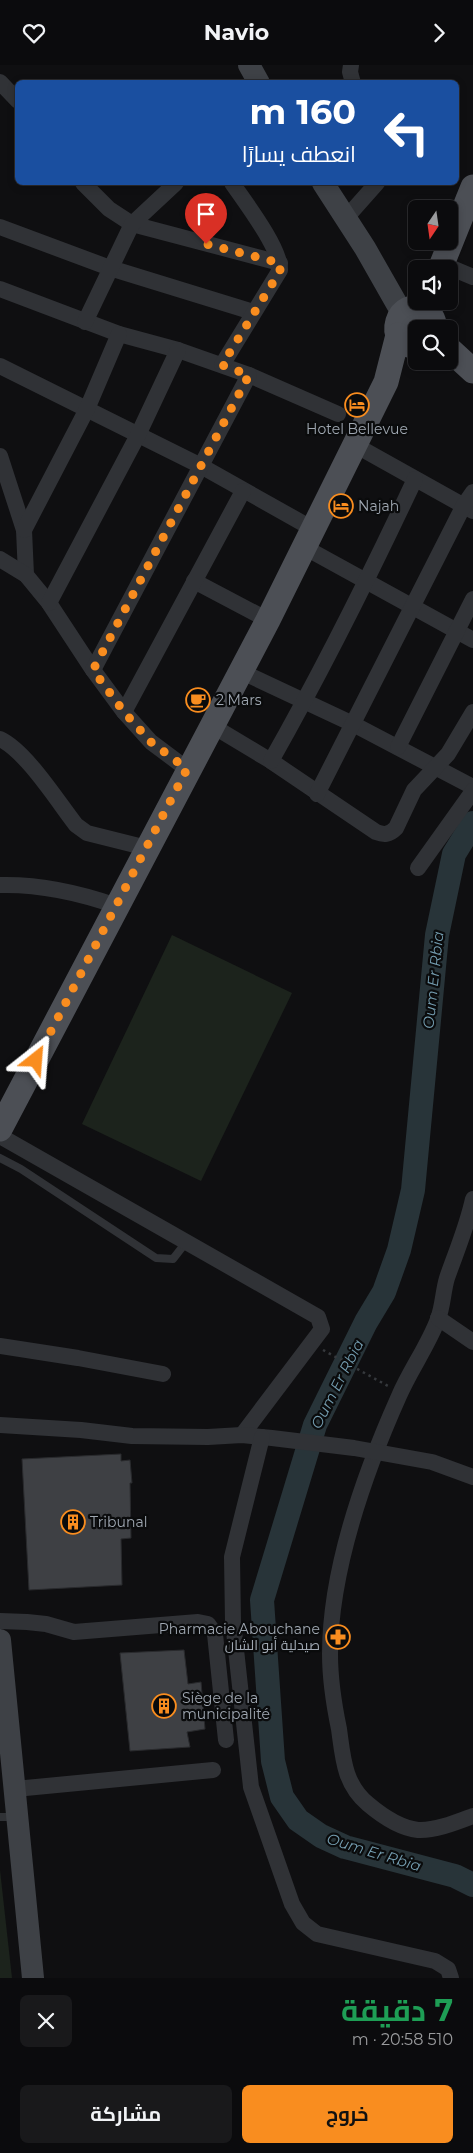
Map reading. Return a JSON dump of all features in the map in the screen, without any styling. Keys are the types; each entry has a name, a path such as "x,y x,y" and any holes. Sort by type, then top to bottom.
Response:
{"main road":[{"path":"444,260 473,187"},
{"path":"412,320 419,308 434,316"},
{"path":"0,1129 187,769 268,620 386,382 408,327"},
{"path":"458,357 473,371"}],"street":[{"path":"249,65 257,80"},
{"path":"351,65 350,72 352,80"},
{"path":"0,82 15,98"},
{"path":"85,185 109,209 132,224 280,263"},
{"path":"85,322 132,224 174,185"},
{"path":"222,365 277,276 280,263 268,238 233,185"},
{"path":"324,185 365,248 408,323"},
{"path":"346,218 375,185"},
{"path":"0,227 110,268 253,312"},
{"path":"458,272 473,277"},
{"path":"0,289 119,334 178,350 222,365 338,414"},
{"path":"24,530 87,409 119,334"},
{"path":"49,603 138,435 178,350"},
{"path":"0,366 201,466 243,491 367,582 414,606 473,640"},
{"path":"93,670 249,375"},
{"path":"317,794 414,606 470,503 415,479 355,445"},
{"path":"0,459 24,530 26,575"},
{"path":"271,761 305,703 367,582 415,479"},
{"path":"124,712 243,491"},
{"path":"0,559 26,575 49,603 93,670 124,712 151,742 187,769"},
{"path":"194,581 268,620"},
{"path":"398,747 458,632 473,599"},
{"path":"240,671 353,724 436,767 473,789 418,868"},
{"path":"211,725 271,761 317,794 376,832 388,834 396,828 414,790 448,755 473,712"},
{"path":"0,739 6,742 23,758 76,825 87,833 147,848"},
{"path":"0,885 84,894 117,906"},
{"path":"0,1136 318,1317 322,1324 322,1329 242,1435"},
{"path":"473,1199 461,1242 447,1279 438,1318 400,1393 375,1452 343,1559 333,1606 330,1655 335,1707 348,1778 359,1797 378,1813 397,1823 418,1830 457,1822 473,1816"},
{"path":"438,1318 470,1335"},
{"path":"0,1345 163,1374"},
{"path":"0,1425 81,1430 132,1436 208,1437 242,1435 267,1437 354,1448 432,1462 473,1477"},
{"path":"267,1437 232,1557 231,1574 232,1622 251,1787 265,1829 292,1904 303,1923 318,1934 436,1961 448,1969 451,1978"},
{"path":"0,1621 27,1621 74,1632 198,1622 208,1624 215,1634 226,1740"},
{"path":"0,1643 15,1789 9,1817 33,1978"},
{"path":"15,1789 213,1770"}],"lane":[{"path":"0,1158 20,1169 156,1258 173,1259 187,1241"}],"path":[{"path":"323,1350 371,1375 400,1393"}],"shaded area":[{"path":"172,935 292,993 201,1181 82,1124"},
{"path":"0,1870 12,1978 0,1978"}],"building":[{"name":"Tribunal","path":"121,1454 121,1461 130,1460 132,1483 130,1483 131,1538 121,1539 122,1585 29,1590 22,1459"},
{"name":"Siège de la municipalité","path":"184,1650 188,1684 201,1682 205,1729 187,1732 190,1747 130,1751 120,1653"}],"waterway":[{"name":"Oum Er Rbia","path":"473,823 454,854 437,935 413,1190 399,1250 384,1292 366,1322 315,1425 262,1600 273,1761 282,1797 298,1820 321,1836 345,1847 455,1876 473,1885"}],"place":[{"name":"Hotel Bellevue","path":"357,405"},
{"name":"Najah","path":"341,506"},
{"name":"2 Mars","path":"198,700"},
{"name":"Tribunal","path":"73,1522"},
{"name":"Pharmacie Abouchane صيدلية أبو الشان","path":"338,1637"},
{"name":"Siège de la municipalité","path":"164,1706"}],"route":[{"path":"36,1060 187,769 151,742 124,712 93,670 249,375 222,365 280,271 280,263 206,244"}]}
